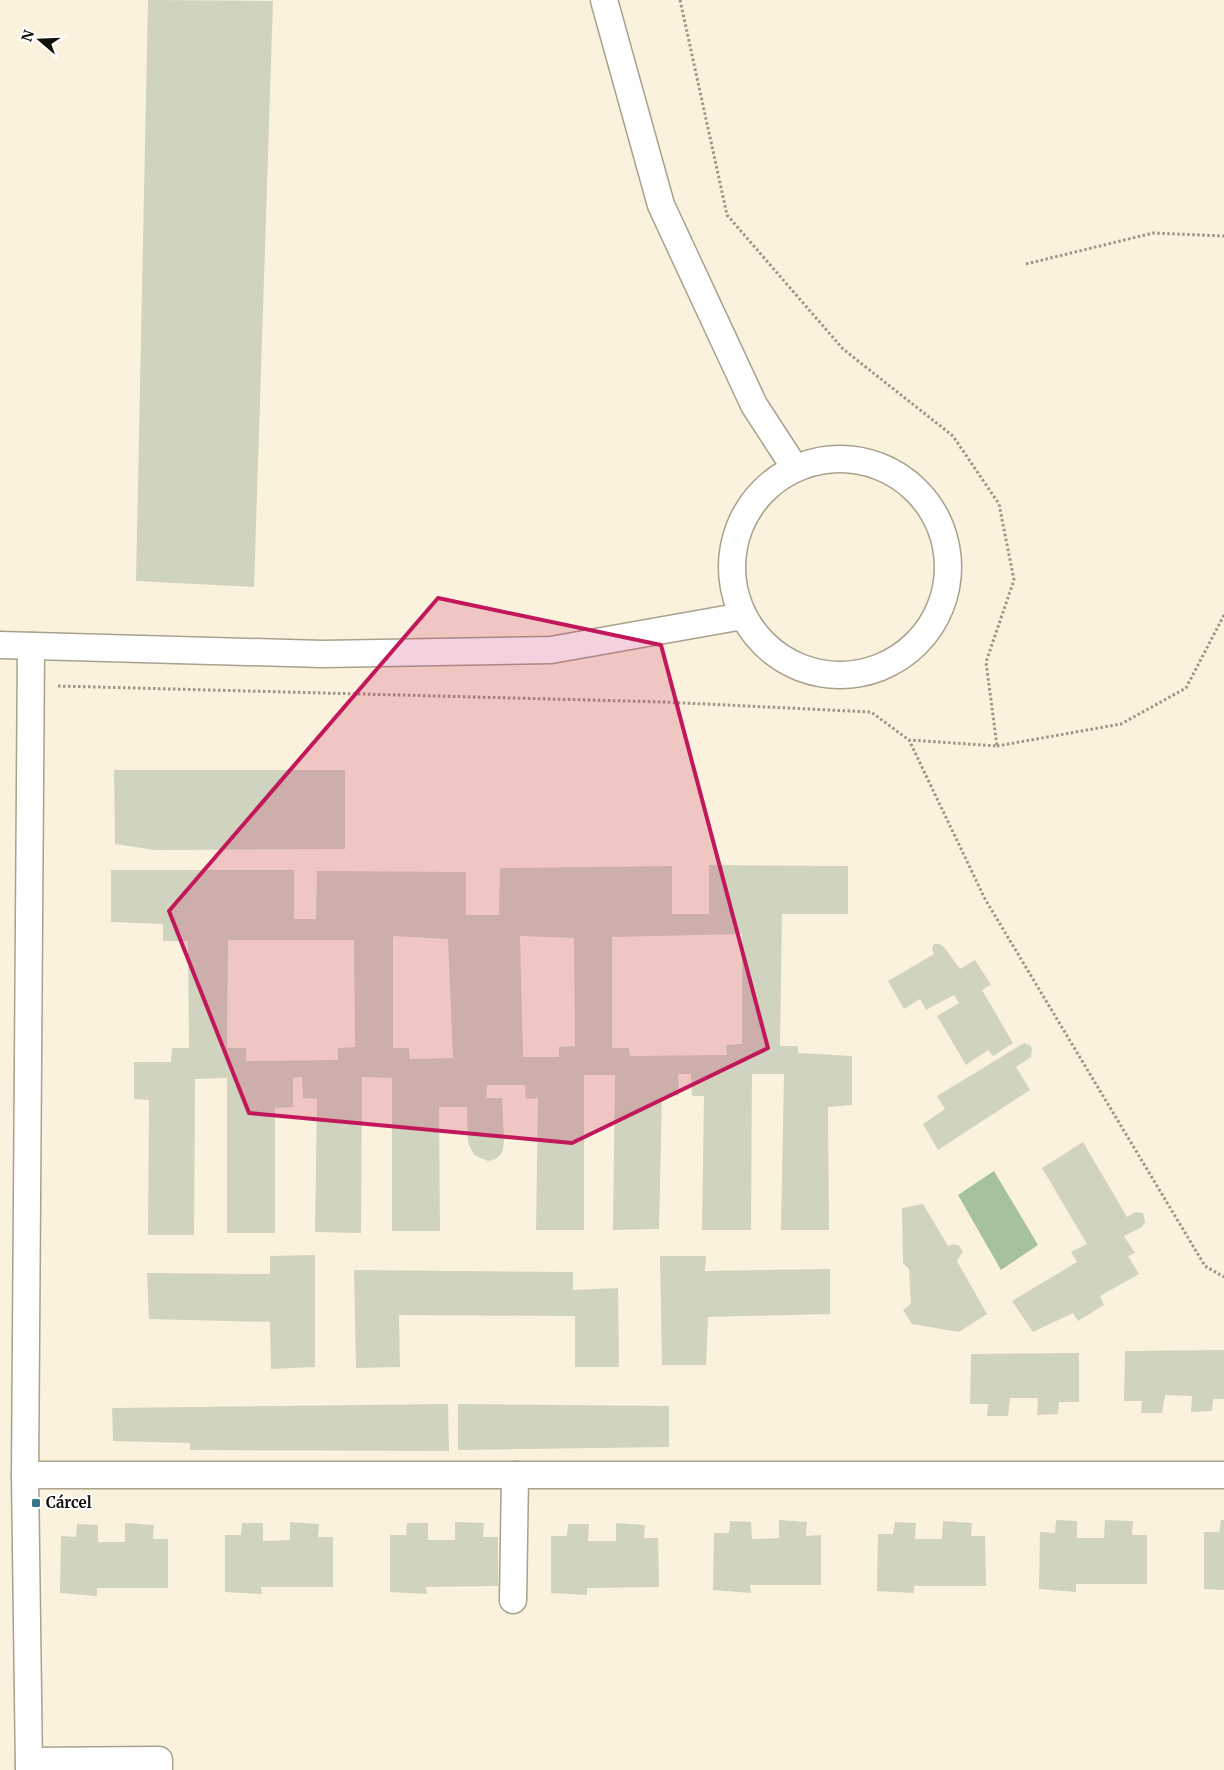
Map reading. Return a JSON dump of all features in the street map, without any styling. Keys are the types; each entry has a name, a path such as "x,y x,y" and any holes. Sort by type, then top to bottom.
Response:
{"street":[{"path":"604,0 661,205 754,405 795,468"},
{"path":"820,460 866,461 890,470 920,492 944,533 950,560 948,584 942,605 923,638 882,668 848,676 819,675 771,652 742,616 735,596 732,558 750,506 763,490 795,468 820,460"},
{"path":"0,645 323,654 550,650 742,616"},
{"path":"31,646 25,1475 29,1766 159,1760 159,1770"},
{"path":"25,1475 1224,1475"},
{"path":"514,1600 515,1475"}],"path":[{"path":"680,0 726,215 843,349 953,436 999,504 1014,580 986,662 997,746"},
{"path":"1026,264 1153,233 1224,236"},
{"path":"909,740 997,746 1121,724 1186,688 1224,615"},
{"path":"30,685 664,702 871,712 909,740 985,899 1204,1266 1224,1277"}],"highlighted area":[{"path":"438,598 661,645 768,1048 572,1143 249,1113 169,911"}],"shaded area":[{"path":"994,1171 1038,1245 1001,1270 958,1195"}],"building":[{"path":"148,0 273,1 254,587 136,581"},
{"path":"114,770 345,770 345,849 155,850 115,844"},
{"path":"709,865 848,866 848,914 782,914 780,1046 798,1046 798,1053 852,1056 852,1105 828,1107 829,1230 781,1230 784,1074 752,1074 751,1230 702,1230 704,1096 692,1096 691,1074 678,1074 679,1095 662,1096 659,1229 613,1230 615,1075 584,1075 584,1230 536,1230 538,1098 526,1099 525,1085 487,1085 486,1098 502,1098 504,1140 501,1154 496,1159 488,1161 474,1155 468,1142 467,1107 439,1107 440,1231 392,1231 392,1078 362,1077 361,1233 315,1232 317,1099 303,1098 302,1077 293,1078 293,1107 275,1108 275,1233 227,1233 227,1078 195,1079 194,1235 148,1235 149,1100 134,1099 134,1062 171,1062 172,1048 189,1048 188,941 163,941 163,924 111,922 111,870 294,870 294,919 316,919 317,871 466,872 466,915 499,915 500,868 672,866 672,914 709,914","holes":["742,934 742,1044 726,1045 727,1055 630,1056 629,1048 612,1048 612,937","393,936 448,939 453,1058 410,1059 409,1048 393,1048","520,936 574,938 575,1046 559,1047 559,1057 523,1057","228,940 354,940 355,1047 338,1048 338,1060 246,1061 246,1048 227,1048"]},
{"path":"934,944 944,947 960,969 975,960 991,985 982,990 1013,1043 993,1056 988,1050 966,1065 937,1016 959,1003 954,995 926,1010 920,999 904,1009 888,981 934,954 932,949"},
{"path":"1024,1043 1031,1046 1031,1057 1016,1067 1030,1090 938,1150 923,1124 945,1109 937,1096"},
{"path":"1083,1142 1127,1217 1135,1212 1143,1213 1145,1222 1142,1227 1124,1236 1135,1253 1128,1256 1139,1274 1100,1296 1104,1305 1078,1321 1073,1313 1033,1332 1012,1301 1077,1262 1071,1252 1087,1244 1042,1168"},
{"path":"923,1204 948,1246 954,1244 963,1251 957,1261 987,1314 959,1332 912,1324 903,1310 911,1304 909,1269 903,1263 902,1208"},
{"path":"315,1255 315,1367 271,1369 270,1322 149,1319 147,1273 270,1274 270,1256"},
{"path":"660,1256 706,1256 705,1271 830,1269 830,1314 708,1317 706,1365 662,1365"},
{"path":"354,1270 573,1272 573,1290 618,1288 619,1367 575,1367 575,1316 399,1315 400,1367 356,1368"},
{"path":"1224,1350 1224,1399 1213,1399 1212,1411 1191,1412 1192,1396 1165,1395 1162,1413 1141,1413 1142,1401 1124,1401 1125,1351"},
{"path":"1079,1353 1079,1402 1059,1402 1058,1414 1037,1415 1038,1398 1010,1398 1008,1416 987,1416 988,1404 970,1404 971,1354"},
{"path":"448,1404 449,1451 190,1450 190,1443 113,1441 112,1408"},
{"path":"458,1404 669,1406 669,1447 458,1450"},
{"path":"779,1520 807,1522 806,1536 821,1535 821,1585 750,1585 751,1593 713,1590 714,1533 729,1533 730,1521 751,1522 752,1539 779,1538"},
{"path":"1056,1520 1077,1521 1077,1538 1104,1538 1105,1520 1133,1521 1132,1535 1147,1535 1147,1584 1076,1584 1076,1592 1039,1589 1040,1532 1055,1533"},
{"path":"1221,1520 1224,1520 1224,1590 1204,1589 1204,1532 1219,1532"},
{"path":"943,1521 972,1523 971,1536 985,1536 986,1586 914,1586 914,1593 877,1591 878,1534 893,1534 895,1522 916,1523 915,1539 942,1539"},
{"path":"290,1522 319,1524 318,1537 333,1537 333,1587 261,1587 262,1594 225,1592 225,1535 241,1535 242,1523 263,1523 263,1541 290,1540"},
{"path":"455,1522 484,1523 483,1537 498,1537 498,1586 426,1587 427,1594 390,1592 390,1535 406,1535 407,1523 428,1523 428,1540 455,1540"},
{"path":"125,1523 154,1525 153,1539 168,1539 168,1588 97,1588 97,1596 60,1593 61,1536 76,1537 77,1524 98,1525 98,1542 125,1542"},
{"path":"616,1523 645,1525 644,1538 658,1538 659,1587 587,1588 587,1595 551,1593 551,1536 567,1536 568,1524 589,1524 588,1541 616,1541"}],"place":[{"name":"Cárcel","path":"36,1503"}]}
